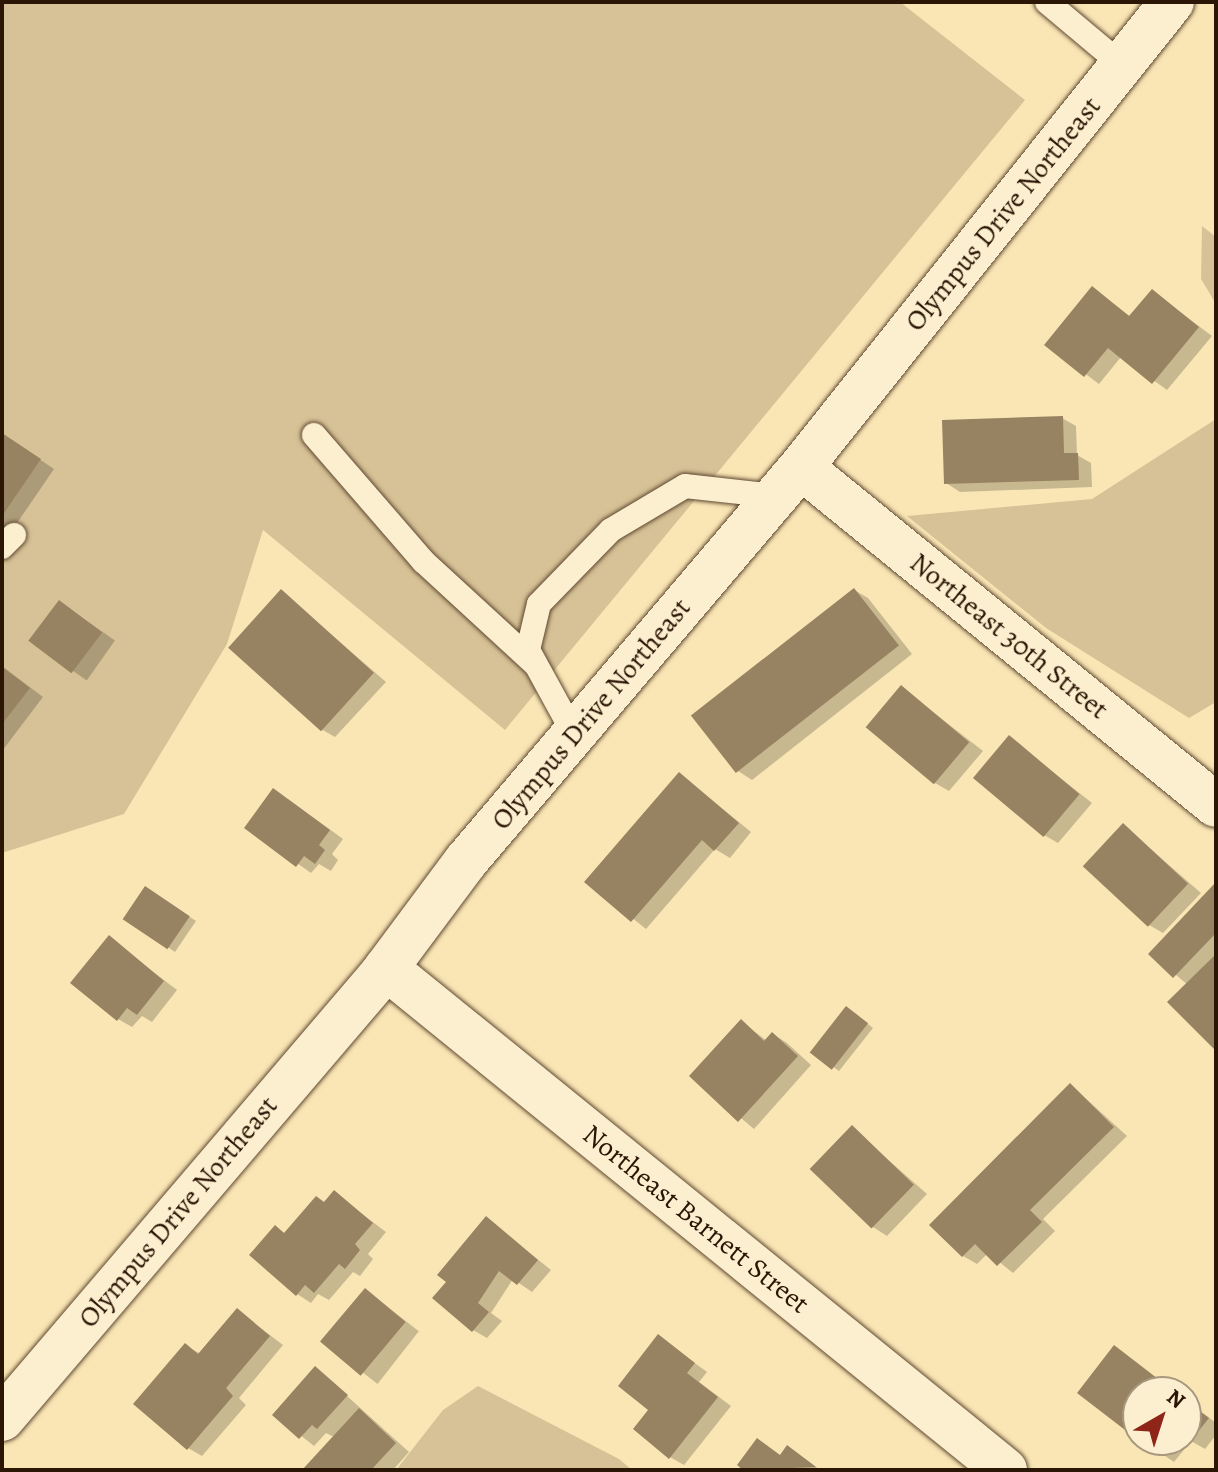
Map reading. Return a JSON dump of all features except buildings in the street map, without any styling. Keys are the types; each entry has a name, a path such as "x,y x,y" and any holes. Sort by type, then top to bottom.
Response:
{"street":[{"name":"Olympus Drive Northeast","path":"2,1419 386,968 466,861 789,482 1172,2"},
{"name":"Northeast 30th Street","path":"789,482 1216,805"},
{"name":"Northeast Barnett Street","path":"386,968 1005,1470"}],"lane":[{"path":"1047,2 1122,65"},
{"path":"314,435 423,561 535,664"},
{"path":"574,734 528,650 539,604 611,530 685,486 789,482"}],"shaded area":[{"path":"2,2 900,2 1025,100 505,730 263,530 227,644 124,814 2,853"},
{"path":"1202,226 1216,237 1216,304 1201,279"},
{"path":"1216,419 1216,702 1189,718 1046,628 907,516 1092,499"},
{"path":"478,1386 619,1459 632,1470 396,1470 443,1410"}]}
